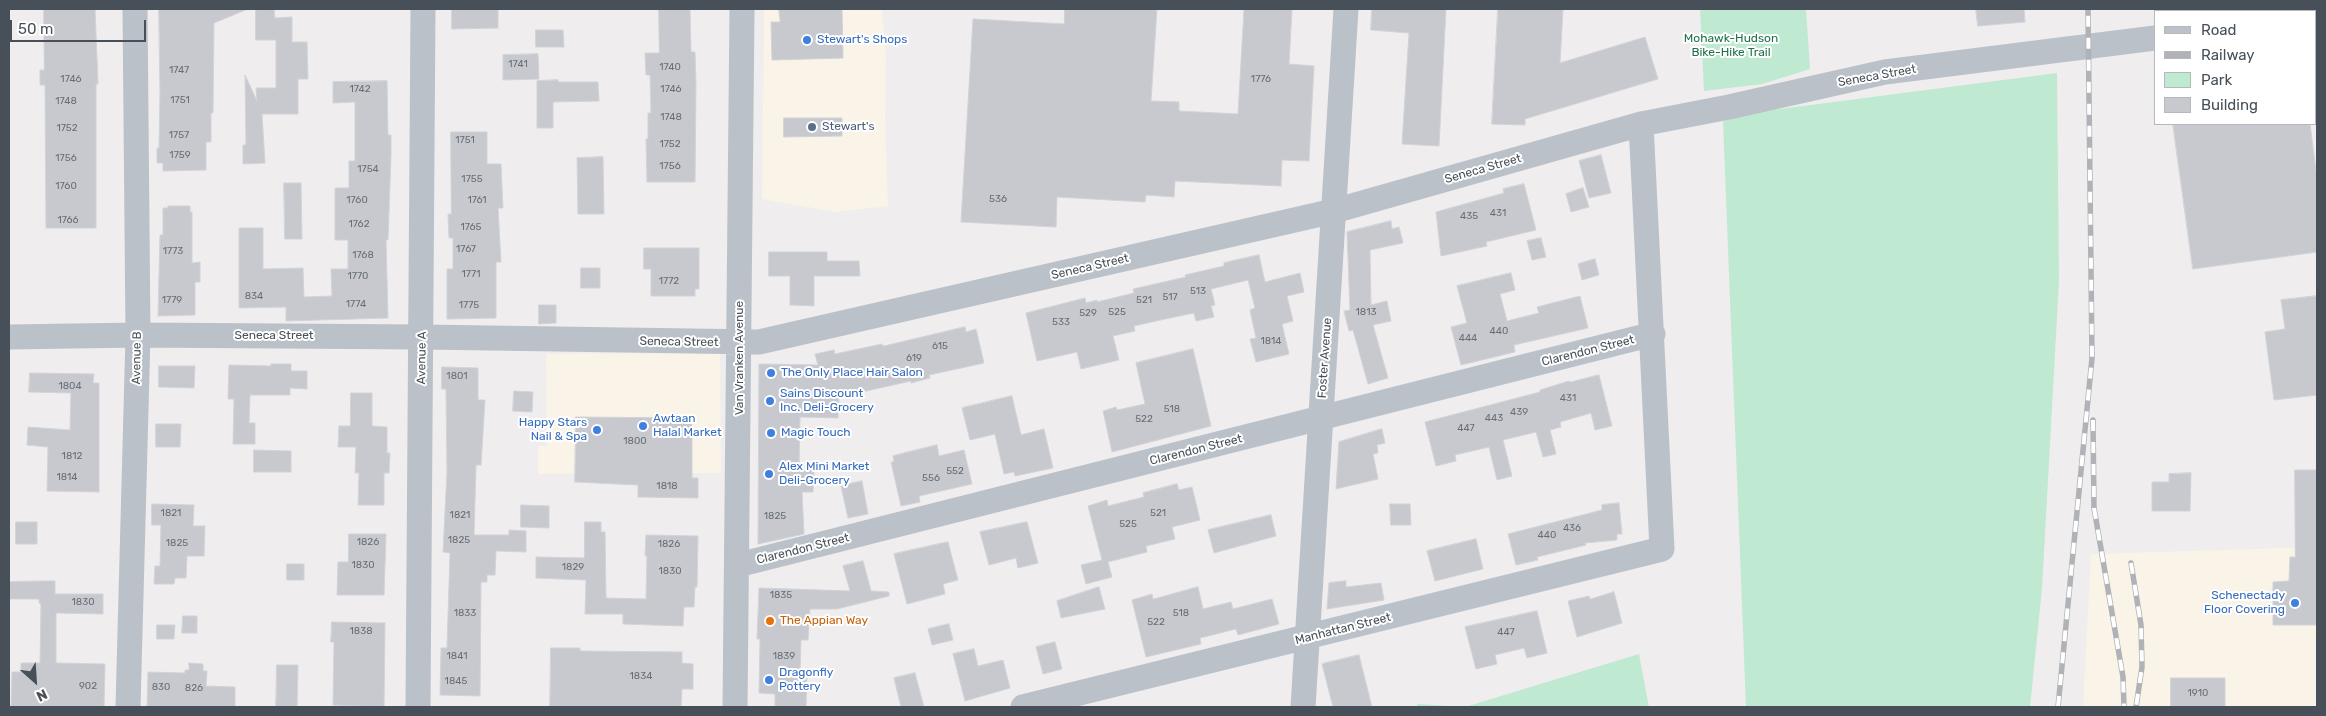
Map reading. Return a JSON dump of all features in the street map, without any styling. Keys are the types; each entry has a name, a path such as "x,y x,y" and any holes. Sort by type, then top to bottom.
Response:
{"street":[{"name":"Avenue B","path":"128,707 138,334 135,9"},
{"name":"Avenue A","path":"418,707 423,9"},
{"name":"Van Vranken Avenue","path":"735,707 738,565 742,9"},
{"name":"Foster Avenue","path":"1303,707 1346,9"},
{"name":"Seneca Street","path":"9,337 138,334 422,336 759,342 1334,212 1641,124 1729,107 1885,72 2154,38"},
{"path":"1641,124 1653,334"},
{"name":"Clarendon Street","path":"738,565 1653,334"},
{"name":"Manhattan Street","path":"1023,707 1662,549 1653,334"}],"shaded area":[{"path":"764,9 882,9 886,56 885,120 888,206 836,212 762,199"},
{"path":"720,353 721,473 538,474 538,446 547,446 546,354"},
{"path":"2317,547 2317,707 2083,707 2091,554"}],"green space":[{"name":"Mohawk-Hudson Bike-Hike Trail","path":"1700,9 1806,9 1810,69 1762,84 1704,91"},
{"path":"2057,73 2059,281 2042,588 2030,707 1746,707 1723,121 1757,112"},
{"path":"1639,654 1649,707 1465,707"},
{"path":"1418,704 1465,707 1416,707"}],"building":[{"path":"44,9 95,9 98,84 96,84 96,228 46,228 45,85 40,85 40,70 44,70"},
{"path":"159,9 248,9 214,23 213,113 211,113 211,142 206,142 206,170 163,171 163,163 157,163 160,93"},
{"path":"256,9 274,9 275,18 292,17 292,42 307,42 308,79 298,79 298,114 262,114 265,163 243,164 243,145 246,145 245,75 257,101 256,88 276,88 276,40 256,40"},
{"path":"452,9 498,9 498,28 452,29"},
{"path":"659,9 690,9 691,52 695,52 696,85 695,182 647,182 646,139 648,139 648,113 651,113 650,75 646,75 645,53 659,53"},
{"name":"Stewart's Shops","path":"779,9 842,9 843,58 772,60 771,22 780,22"},
{"path":"1065,9 1157,9 1151,101 1179,102 1179,111 1238,114 1244,9 1292,9 1289,64 1314,66 1309,161 1282,160 1281,186 1175,181 1174,197 1146,195 1145,202 1057,197 1056,227 961,222 973,19 1064,24"},
{"path":"1372,9 1446,9 1439,146 1402,144 1409,33 1371,30"},
{"path":"1498,9 1563,9 1560,63 1645,37 1658,79 1525,119 1525,125 1492,124"},
{"path":"1976,9 2024,9 2025,22 1978,26"},
{"path":"536,30 563,30 564,47 536,47"},
{"path":"538,54 539,79 503,80 503,55"},
{"path":"558,80 558,82 598,82 599,101 553,102 553,128 537,128 537,81"},
{"path":"387,81 388,135 391,135 388,240 386,240 388,318 286,321 286,307 239,308 239,228 263,228 263,269 303,268 304,297 332,296 331,269 348,269 348,240 335,240 335,188 349,188 349,161 355,161 355,102 333,103 333,82"},
{"path":"784,118 842,118 842,136 784,137"},
{"path":"2173,125 2310,125 2317,178 2317,252 2193,269"},
{"path":"451,132 487,132 487,164 501,164 503,208 498,208 501,262 496,262 496,318 447,319 447,269 453,269 453,238 449,238 448,214 451,214"},
{"path":"1601,155 1611,193 1589,198 1579,161"},
{"path":"603,157 604,214 578,214 577,158"},
{"path":"284,183 301,183 302,239 285,239"},
{"path":"1524,184 1536,230 1486,242 1487,246 1441,256 1436,212 1504,193 1503,189"},
{"path":"1583,188 1589,207 1571,212 1566,194"},
{"path":"168,206 190,206 190,212 192,212 192,263 200,262 200,282 195,282 195,315 158,316 160,235 163,235 163,208 168,208"},
{"path":"1391,221 1392,229 1399,227 1403,243 1370,250 1371,305 1387,301 1391,321 1373,325 1388,378 1368,384 1353,330 1349,331 1344,311 1350,310 1347,232"},
{"path":"1541,238 1546,257 1532,260 1527,241"},
{"path":"644,248 699,248 699,289 695,289 695,296 651,296 651,269 644,269"},
{"path":"769,252 827,252 827,261 859,261 860,276 814,276 814,306 790,305 790,276 769,276"},
{"path":"1259,255 1265,282 1300,273 1304,292 1287,296 1293,321 1282,324 1289,354 1256,362 1250,339 1256,338 1250,310 1255,308 1248,280 1211,289 1215,305 1211,306 1214,317 1196,321 1194,313 1134,326 1135,331 1113,336 1119,360 1081,369 1077,352 1037,361 1026,313 1085,298 1086,303 1097,300 1097,302 1134,293 1133,289 1186,277 1185,275 1224,266 1224,263"},
{"path":"1595,259 1599,275 1582,280 1578,264"},
{"path":"581,268 600,268 600,288 581,288"},
{"path":"1511,273 1515,290 1500,294 1507,321 1539,313 1537,307 1580,296 1588,328 1514,345 1515,352 1461,365 1451,327 1467,323 1457,286"},
{"path":"2317,296 2317,395 2274,400 2265,332 2285,329 2281,300"},
{"path":"539,305 556,305 556,323 539,324"},
{"path":"965,327 966,332 976,329 984,363 929,375 930,378 911,383 911,381 839,397 838,418 800,417 799,469 814,470 813,492 802,492 804,534 758,544 759,364 818,365 815,354 834,350 835,354 882,344 883,346"},
{"path":"1193,349 1211,426 1112,452 1103,411 1116,407 1117,410 1145,404 1136,363"},
{"path":"271,364 291,364 291,371 307,371 307,389 290,388 290,395 250,395 249,423 255,423 255,444 233,444 234,399 228,399 229,365 271,366"},
{"path":"159,366 195,366 194,388 159,387"},
{"path":"442,367 478,368 478,400 485,400 481,465 476,465 474,535 509,535 509,530 526,531 526,552 496,551 495,575 487,575 487,582 481,582 480,696 440,695 441,648 447,648 450,553 443,552 447,472 446,389 442,389"},
{"path":"30,373 94,374 93,383 99,383 99,492 47,491 48,447 27,445 28,427 70,430 71,393 29,392"},
{"path":"1599,375 1612,426 1595,430 1591,413 1560,422 1561,427 1550,430 1556,454 1543,457 1536,432 1503,440 1512,476 1497,480 1489,447 1455,455 1456,461 1436,466 1425,422 1540,392 1540,390 1569,381"},
{"path":"514,391 533,392 532,412 513,411"},
{"path":"351,393 372,393 372,426 387,427 387,453 390,453 389,473 384,473 384,505 358,505 359,473 355,473 356,447 338,447 339,426 350,426"},
{"path":"1012,396 1021,435 1044,429 1053,468 1015,476 1014,472 1004,474 995,434 970,440 962,408"},
{"path":"576,417 686,418 692,425 692,478 698,478 698,498 638,497 638,485 575,482"},
{"path":"156,424 181,424 180,447 156,447"},
{"path":"1382,429 1385,443 1377,445 1378,453 1373,454 1378,479 1336,489 1339,442"},
{"path":"937,445 939,456 964,450 972,484 919,496 920,502 901,506 891,462 894,462 893,456"},
{"path":"254,450 291,451 291,472 254,472"},
{"path":"2295,470 2317,470 2317,625 2273,625 2273,582 2289,581 2290,557 2295,557"},
{"path":"2191,473 2190,511 2152,511 2152,482 2169,482 2169,474"},
{"path":"862,481 868,514 848,518 841,486"},
{"path":"1177,484 1179,490 1192,487 1200,520 1172,527 1175,539 1146,546 1147,552 1108,562 1112,577 1086,584 1081,565 1102,560 1088,506 1107,500 1108,506 1144,497 1143,493"},
{"path":"1619,503 1622,534 1617,534 1617,540 1585,543 1586,545 1537,557 1538,560 1516,565 1508,534 1602,510 1602,505"},
{"path":"152,504 194,505 193,526 205,526 204,556 187,556 186,578 175,578 174,584 154,584 155,566 160,566 161,525 152,525"},
{"path":"1390,504 1410,504 1411,525 1391,525"},
{"path":"521,505 549,506 549,528 521,527"},
{"path":"1271,515 1276,536 1214,553 1208,530"},
{"path":"16,522 37,522 37,544 16,544"},
{"path":"585,522 601,522 601,532 605,532 606,598 646,599 646,535 698,536 697,587 695,587 694,607 684,607 683,626 623,624 623,614 585,614 586,580 536,578 536,557 584,558"},
{"path":"1027,522 1038,563 1018,568 1016,558 989,565 980,532"},
{"path":"349,534 386,534 384,595 337,595 338,562 348,562"},
{"path":"1476,539 1483,569 1435,581 1427,551"},
{"path":"948,542 958,580 943,584 945,594 907,604 894,554"},
{"path":"863,561 871,591 889,592 889,596 837,609 810,609 808,640 801,640 800,672 807,672 806,707 775,707 775,694 759,693 760,639 757,639 759,588 850,591 843,566"},
{"path":"287,564 304,564 304,580 287,580"},
{"path":"55,581 55,594 103,594 103,614 56,613 56,663 105,664 104,707 11,707 12,672 21,672 21,663 40,663 41,604 39,599 9,599 9,582"},
{"path":"1346,581 1346,587 1381,583 1384,600 1327,609 1329,583"},
{"path":"1099,587 1105,609 1061,618 1057,601"},
{"path":"1198,587 1203,609 1231,602 1233,609 1272,599 1279,624 1238,635 1236,629 1200,638 1201,644 1146,657 1132,600 1152,594 1153,599"},
{"path":"1614,592 1622,623 1577,637 1568,601 1589,596 1590,599"},
{"path":"1537,611 1547,653 1527,658 1524,648 1495,655 1497,664 1476,669 1465,627"},
{"path":"183,616 197,616 197,633 182,633"},
{"path":"332,622 385,623 384,707 333,705 334,642 331,642"},
{"path":"949,624 953,640 932,645 928,629"},
{"path":"157,625 175,625 174,639 157,639"},
{"path":"1055,642 1062,669 1043,674 1036,647"},
{"path":"551,648 580,648 580,651 682,652 682,663 693,664 693,689 682,689 681,707 550,707"},
{"path":"974,649 978,666 1003,660 1010,688 965,701 953,654"},
{"path":"1359,655 1372,707 1333,707 1322,664"},
{"path":"189,663 203,664 203,671 207,671 206,686 235,687 235,707 147,707 148,672 185,673 185,670 189,670"},
{"path":"277,665 298,665 297,707 276,707"},
{"path":"915,673 924,707 901,707 894,678"},
{"path":"2171,678 2225,678 2225,707 2171,707"}],"railway":[{"path":"2058,707 2092,358 2088,9"},
{"path":"2093,420 2094,508 2123,677 2124,707"},
{"path":"2131,563 2141,625 2142,667 2136,707"}],"place":[{"name":"Stewart's Shops","path":"807,40"},
{"name":"Stewart's","path":"812,127"},
{"name":"The Only Place Hair Salon","path":"771,373"},
{"name":"Sains Discount Inc. Deli-Grocery","path":"770,401"},
{"name":"Awtaan Halal Market","path":"643,426"},
{"name":"Happy Stars Nail & Spa","path":"597,430"},
{"name":"Magic Touch","path":"771,433"},
{"name":"Alex Mini Market Deli-Grocery","path":"769,474"},
{"name":"Schenectady Floor Covering","path":"2295,603"},
{"name":"The Appian Way","path":"770,621"},
{"name":"Dragonfly Pottery","path":"769,680"}]}
